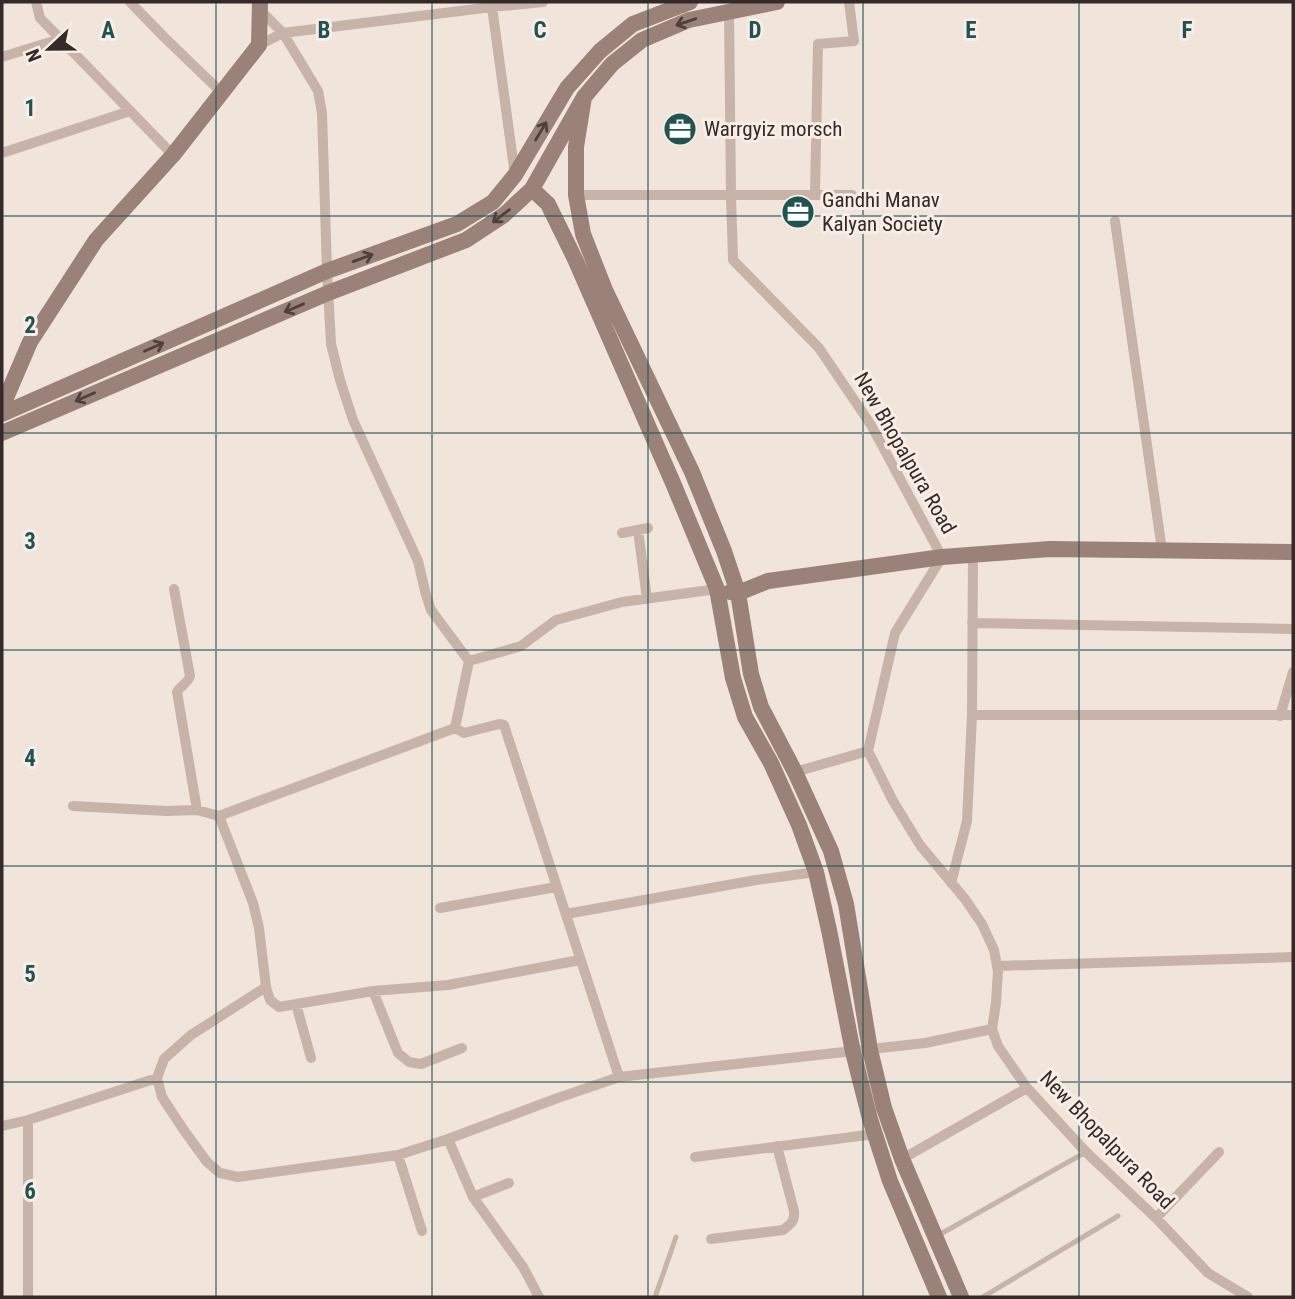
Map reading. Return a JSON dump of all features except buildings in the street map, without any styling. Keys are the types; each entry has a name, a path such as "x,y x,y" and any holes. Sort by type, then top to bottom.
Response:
{"street":[{"path":"36,2 40,18 173,155"},
{"path":"130,2 222,93"},
{"path":"2,407 30,342 96,240 173,155 259,45 283,33 491,4 542,2"},
{"path":"2,414 327,271 457,224 492,202 515,175 567,88 600,51 633,24 690,2"},
{"path":"3,435 328,293 466,240 504,215 532,189 584,97 612,64 642,40 689,20 771,2"},
{"path":"815,194 818,44 854,41 849,2"},
{"path":"491,4 515,175"},
{"path":"259,45 260,6"},
{"path":"260,6 283,33 318,91 322,113 331,344 354,420 418,561 431,610 469,661 454,729"},
{"name":"New Bhopalpura Road","path":"729,11 733,260 819,348 871,425 942,557 895,633 868,751"},
{"path":"2,57 60,39"},
{"path":"584,97 576,147 576,195 583,234 606,290 692,472 724,551 738,593 751,674 761,707 795,772 831,851 846,905 870,1050 884,1108 902,1159 961,1297"},
{"path":"2,152 130,111"},
{"path":"532,189 548,204 575,259 717,589 733,678 745,718 771,763 799,825 816,872 853,1052 875,1134 890,1181 939,1297"},
{"path":"576,195 852,195"},
{"path":"1115,221 1162,550"},
{"path":"622,533 643,529 647,599"},
{"path":"469,661 521,646 555,620 622,602 717,589 738,593 768,581 942,557 1050,548 1293,552"},
{"path":"951,883 967,821 972,715 973,555"},
{"path":"174,589 190,676 177,692 197,810"},
{"path":"972,623 1293,629"},
{"path":"1280,716 1293,672"},
{"path":"972,715 1293,715"},
{"path":"73,806 197,810 219,816 454,729 464,733 504,725 619,1077"},
{"path":"265,987 191,1035 164,1059 157,1078 162,1097 207,1162 220,1173 238,1177 398,1154 448,1139 619,1077 925,1043 992,1029 997,966 994,950 982,924 920,845 893,801 868,751 795,772"},
{"path":"219,816 253,903 259,928 265,987 270,1000 279,1006 373,991 448,985 580,960"},
{"path":"566,914 816,872"},
{"path":"440,908 556,887"},
{"path":"997,966 1293,957"},
{"path":"373,991 398,1054 408,1062 421,1064 462,1048"},
{"path":"296,1004 311,1058"},
{"name":"New Bhopalpura Road","path":"992,1029 998,1046 1027,1088 1086,1152 1156,1218 1208,1273 1248,1297"},
{"path":"2,1126 157,1078"},
{"path":"902,1159 1027,1088"},
{"path":"28,1120 28,1297"},
{"path":"695,1157 875,1134"},
{"path":"448,1139 474,1198 523,1266 539,1297"},
{"path":"711,1239 783,1230 795,1219 777,1146"},
{"path":"1156,1218 1219,1152"},
{"path":"398,1154 422,1231"},
{"path":"474,1198 509,1183"}],"lane":[{"path":"936,1237 1086,1152"},
{"path":"983,1297 1118,1216"},
{"path":"655,1297 676,1237"}],"place":[{"name":"Warrgyiz morsch","path":"680,129"},
{"name":"Gandhi Manav Kalyan Society","path":"798,212"}]}
